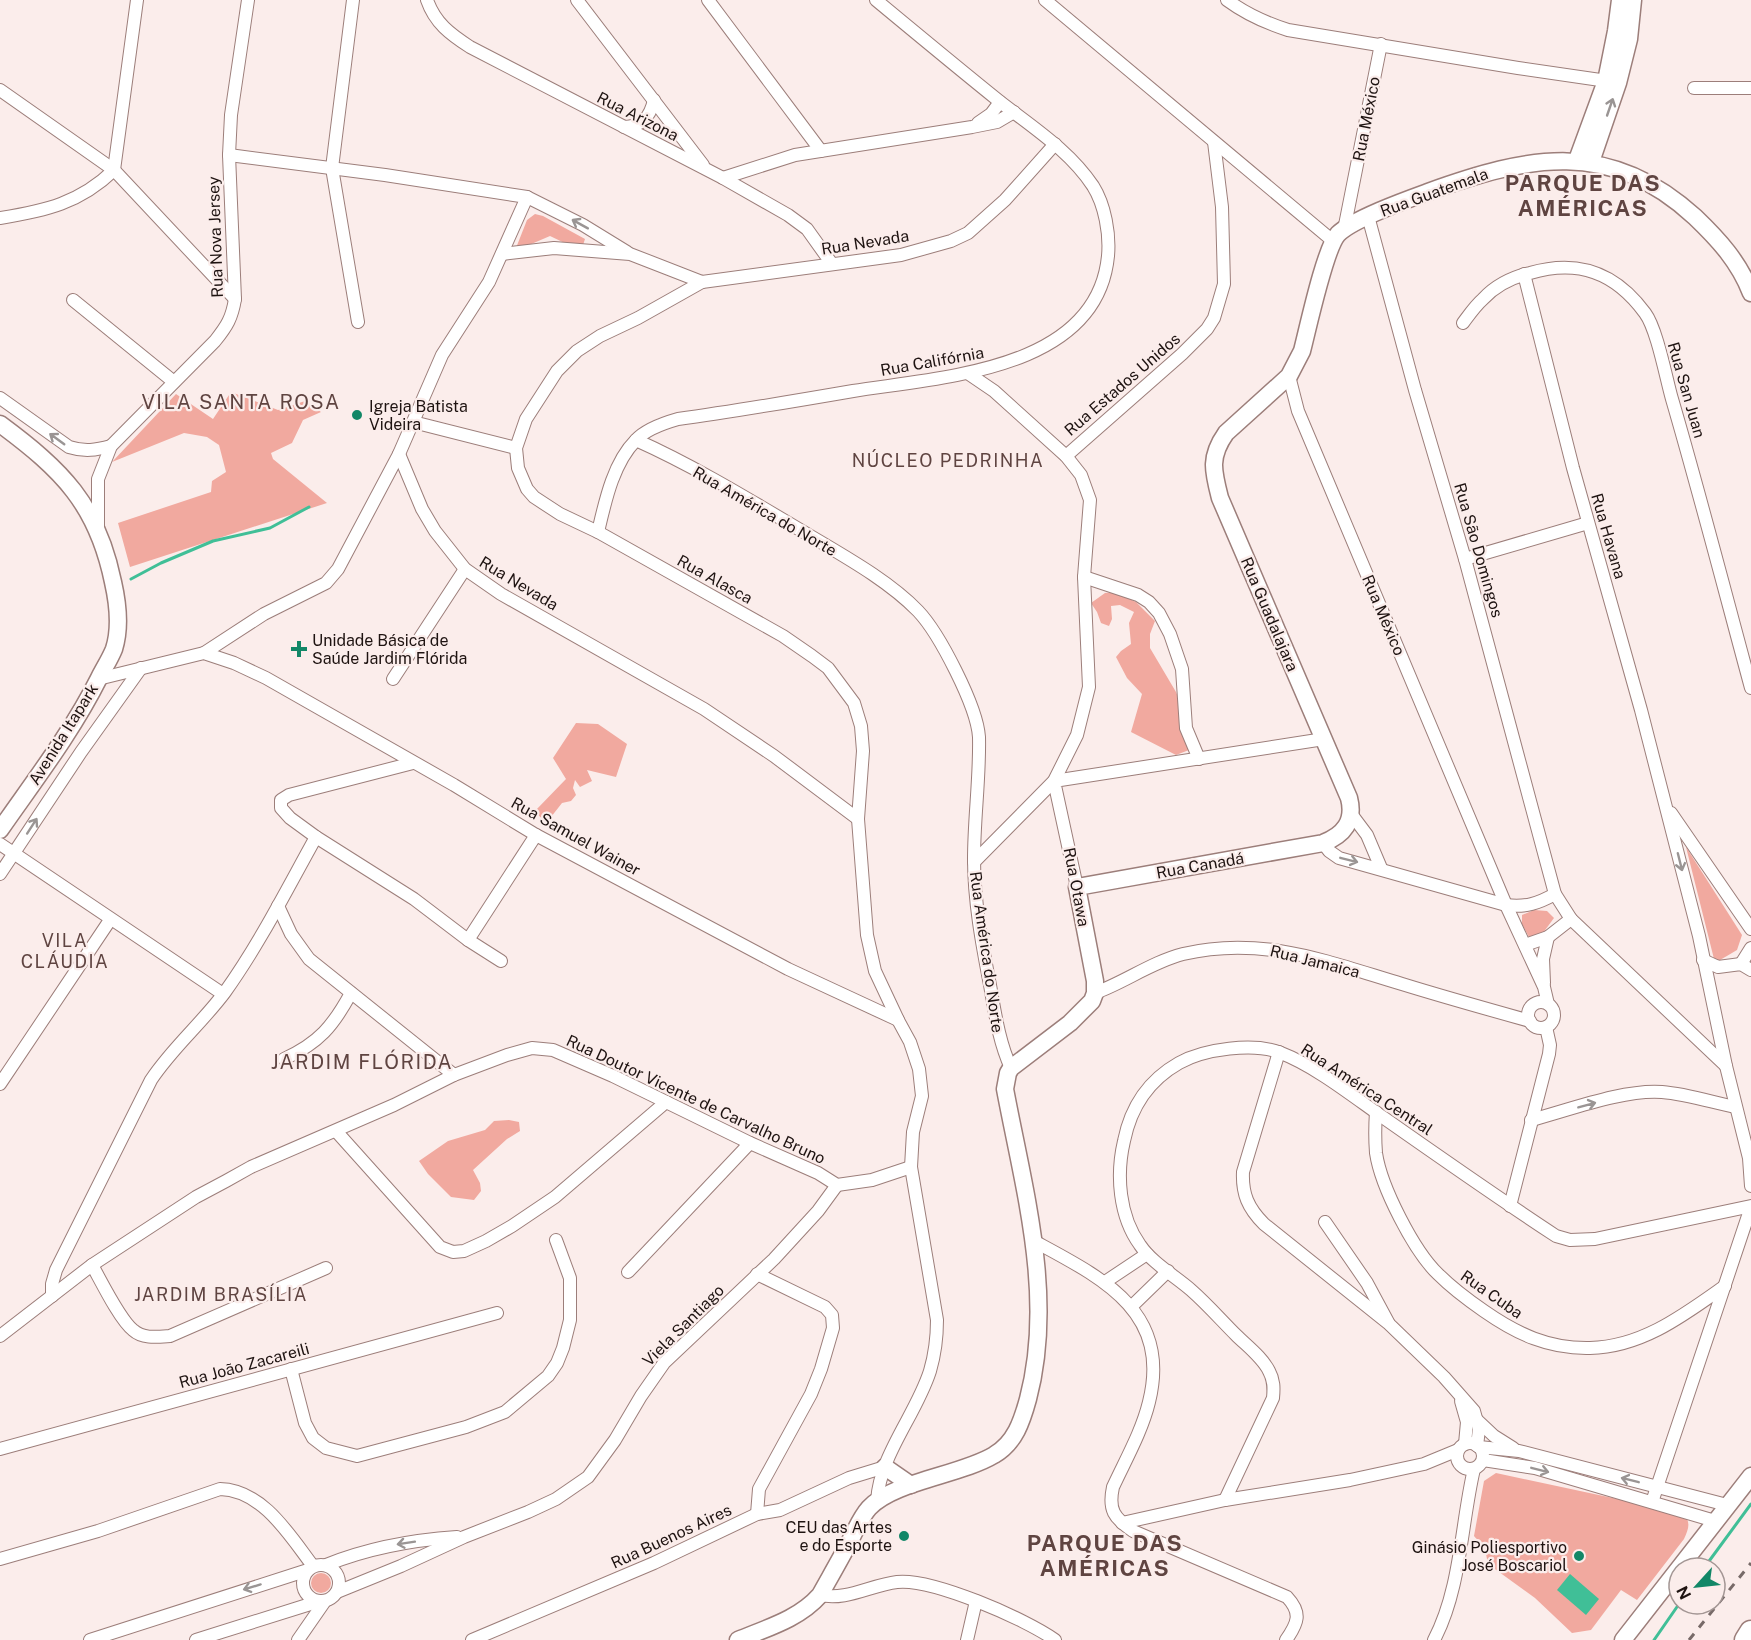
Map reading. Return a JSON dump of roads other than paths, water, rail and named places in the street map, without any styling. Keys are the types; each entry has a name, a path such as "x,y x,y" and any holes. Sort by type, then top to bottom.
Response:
{"highway":[{"path":"1746,1640 1751,1632"}],"street":[{"path":"0,218 52,208 70,201 93,189 114,170 137,0"},
{"name":"Rua Nova Jersey","path":"98,531 98,479 111,446 215,341 228,324 235,299 229,155 232,106 248,0"},
{"path":"353,0 332,168 358,322"},
{"name":"Rua Arizona","path":"427,0 435,18 451,34 470,47 706,168 788,215 807,229 832,264"},
{"path":"577,0 706,168"},
{"path":"708,0 821,151"},
{"name":"Rua Califórnia","path":"598,532 615,474 623,457 636,440 653,429 678,419 969,374 1033,352 1058,339 1076,324 1101,289 1109,248 1102,205 1095,189 1083,172 1055,144 876,0"},
{"path":"1045,0 1335,240"},
{"path":"1227,0 1266,23 1288,30 1612,82"},
{"path":"1612,82 1620,0"},
{"path":"1584,161 1629,39 1633,0"},
{"name":"Rua México","path":"1381,44 1335,240 1302,351 1289,376 1298,411 1506,905 1544,987 1548,1004"},
{"path":"1694,88 1751,88"},
{"path":"0,90 114,170 235,299"},
{"path":"624,127 633,127 646,118 651,112 654,100"},
{"path":"972,128 991,114 1000,102"},
{"path":"723,178 795,155 972,128 996,122 1014,112"},
{"name":"Rua Estados Unidos","path":"974,862 1054,782 1077,735 1089,687 1084,577 1090,500 1081,475 1066,456 1182,354 1208,329 1214,318 1224,284 1222,207 1214,142"},
{"name":"Rua Nevada","path":"502,254 554,248 630,254 702,282 901,255 951,241 968,233 1005,200 1055,144"},
{"path":"229,155 528,197 583,225 630,254"},
{"name":"Rua Guatemala","path":"1335,240 1368,216 1402,201 1471,177 1526,164 1584,161 1628,173 1661,191 1689,212 1723,245 1739,268 1751,293"},
{"path":"98,679 204,653 244,626 313,591 333,577 399,454 442,355 489,282 528,197"},
{"name":"Rua São Domingos","path":"1368,216 1415,390 1465,559 1555,894 1571,919 1726,1066"},
{"name":"Rua San Juan","path":"1463,323 1482,299 1493,290 1524,274 1551,267 1576,267 1596,272 1615,284 1647,315 1684,439 1751,688"},
{"name":"Rua Havana","path":"1524,274 1588,523 1665,805 1707,981"},
{"name":"Rua Alasca","path":"702,282 638,318 600,336 577,351 556,371 526,419 516,448 521,478 526,489 560,514 598,532 783,636 828,668 854,703 861,726 863,751 858,819 867,935 875,971 898,1020"},
{"path":"73,300 174,382"},
{"path":"969,374 994,391 1066,456"},
{"name":"Rua Guadalajara","path":"1289,376 1226,433 1218,444 1214,457 1214,476 1220,498 1349,798 1352,815 1366,835 1381,868"},
{"path":"0,398 69,447 80,451 92,451 111,446"},
{"path":"413,422 516,448"},
{"name":"Avenida Itapark","path":"0,424 50,464 72,487 98,531 107,552 118,618 113,650 82,710 0,830"},
{"name":"Rua América do Norte","path":"636,440 717,481 836,551 886,584 918,611 954,668 972,708 978,733 974,862 979,913 999,1036 1011,1068 1005,1089 1032,1240 1040,1307 1039,1337 1033,1377 1019,1428 1012,1439 995,1455 981,1462 904,1488 877,1501 864,1514 820,1595"},
{"path":"92,451 103,464"},
{"name":"Rua Nevada","path":"399,454 422,509 435,531 465,569 501,594 704,709 774,756 858,819"},
{"path":"1465,559 1588,523"},
{"path":"393,679 465,569"},
{"path":"1084,577 1138,595 1149,602 1159,614 1170,634 1182,669 1186,728 1199,759"},
{"name":"Rua Samuel Wainer","path":"204,653 234,663 266,678 536,835 788,969 898,1020"},
{"path":"0,874 81,752 141,668"},
{"path":"1054,782 1324,739"},
{"path":"413,763 302,791 284,797 280,804 284,812 316,837 414,899 468,940 501,961"},
{"name":"Rua Otawa","path":"1054,782 1077,887 1095,981 1095,993"},
{"name":"Rua Havana","path":"1665,805 1751,929"},
{"name":"Rua Canadá","path":"1077,887 1323,843 1344,831 1352,815"},
{"path":"468,940 536,835"},
{"path":"52,1296 52,1284 56,1270 151,1080 162,1063 223,994 251,955 316,837"},
{"path":"1323,843 1339,858 1506,905 1526,906 1555,894"},
{"path":"0,844 223,994"},
{"path":"278,906 291,934 309,959 454,1075"},
{"path":"1525,945 1548,937 1571,919"},
{"path":"0,1084 110,920"},
{"path":"1544,987 1543,959 1548,937"},
{"name":"Rua Jamaica","path":"1011,1068 1070,1023 1092,1001 1095,993 1182,954 1237,946 1258,947 1314,958 1530,1021"},
{"path":"1703,960 1718,967 1746,967 1751,948"},
{"path":"1718,967 1710,973 1707,981 1735,1107 1749,1158 1751,1186"},
{"name":"Rua México","path":"1533,1005 1537,973"},
{"path":"284,1059 309,1046 331,1027 351,993"},
{"path":"1508,1015 1533,1005 1544,1002 1552,1007 1555,1016 1553,1021 1546,1027 1537,1027 1530,1021 1529,1011 1533,1005"},
{"path":"877,1501 880,1479 930,1372 937,1345 934,1291 911,1167 911,1146 922,1096 921,1082 916,1056 898,1020"},
{"path":"1510,1206 1549,1054 1546,1027"},
{"name":"Rua Doutor Vicente de Carvalho Bruno","path":"0,1336 92,1265 196,1197 251,1167 336,1131 454,1075 520,1051 543,1048 553,1050 818,1173 837,1185 873,1180 911,1167"},
{"name":"Rua América Central","path":"1225,1500 1273,1398 1273,1381 1269,1370 1257,1355 1192,1291 1147,1254 1132,1233 1126,1215 1119,1174 1126,1129 1139,1099 1163,1072 1198,1054 1216,1050 1249,1048 1279,1052 1327,1079 1556,1236 1570,1240 1595,1239 1751,1206"},
{"path":"1279,1052 1243,1172 1245,1199 1249,1207 1264,1224 1388,1323 1422,1354 1469,1404 1477,1419 1494,1436 1519,1452"},
{"path":"1531,1120 1613,1098 1642,1093 1661,1092 1683,1095 1735,1107"},
{"path":"336,1131 430,1237 446,1250 464,1251 512,1226 565,1190 666,1102"},
{"name":"Rua Cuba","path":"1376,1112 1377,1154 1381,1172 1401,1219 1421,1255 1437,1274 1459,1293 1505,1326 1535,1341 1562,1347 1591,1348 1624,1343 1668,1324 1725,1286"},
{"path":"628,1272 750,1143"},
{"name":"Viela Santiago","path":"337,1592 528,1512 556,1499 588,1477 664,1364 818,1211 837,1185"},
{"path":"1652,1502 1751,1206"},
{"path":"1325,1222 1367,1283 1388,1323"},
{"path":"291,1369 305,1423 313,1438 326,1448 357,1456 466,1427 505,1412 548,1376 563,1348 570,1320 570,1278 556,1240"},
{"path":"1032,1240 1105,1282 1132,1306 1149,1339 1154,1376 1149,1404 1113,1486 1110,1501 1114,1514 1133,1531 1287,1598 1297,1609 1298,1614 1287,1640"},
{"path":"1105,1282 1147,1254"},
{"path":"92,1265 133,1331 153,1338 170,1336 326,1268"},
{"path":"1132,1306 1168,1272"},
{"path":"757,1274 825,1307 832,1315 833,1328 827,1353 811,1394 759,1490 757,1514"},
{"name":"Rua João Zacareili","path":"0,1449 497,1313"},
{"path":"1457,1392 1467,1422 1470,1447"},
{"path":"1470,1466 1456,1459 1479,1436 1477,1419"},
{"path":"1122,1523 1225,1500 1424,1464 1470,1447 1519,1452 1727,1505"},
{"path":"1434,1640 1452,1592 1470,1466 1483,1453 1470,1447"},
{"path":"1424,1464 1535,1468 1715,1521"},
{"path":"885,1467 904,1488"},
{"name":"Rua Buenos Aires","path":"472,1640 654,1563 757,1514 780,1510 849,1478 885,1467"},
{"path":"1623,1640 1751,1476"},
{"path":"0,1559 98,1531 220,1489 233,1489 278,1520 310,1568"},
{"name":"Viela Santiago","path":"326,1565 378,1548 432,1539 464,1537"},
{"path":"90,1640 310,1568 326,1565 336,1571 339,1578 337,1592 332,1598 202,1639"},
{"path":"310,1568 303,1582 304,1589 308,1595 322,1601"},
{"path":"738,1640 793,1617 805,1610 820,1595 830,1598 901,1581 921,1583 976,1601 1031,1624 1055,1640"},
{"path":"298,1640 322,1601"},
{"path":"967,1640 976,1601"}],"waterway":[{"path":"131,579 161,563 213,541 270,528 309,507"},
{"path":"1713,1556 1751,1504"},
{"path":"1654,1640 1671,1616"}],"railway":[{"path":"1689,1640 1751,1563"}],"place":[{"name":"Igreja Batista Videira","path":"357,415"},
{"name":"Unidade Básica de Saúde Jardim Flórida","path":"299,649"},
{"name":"CEU das Artes e do Esporte","path":"904,1536"},
{"name":"Ginásio Poliesportivo José Boscariol","path":"1579,1556"}],"district":[{"name":"PARQUE DAS AMÉRICAS","path":"1583,196"},
{"name":"VILA SANTA ROSA","path":"241,402"},
{"name":"NÚCLEO PEDRINHA","path":"948,461"},
{"name":"VILA CLÁUDIA","path":"65,951"},
{"name":"JARDIM FLÓRIDA","path":"362,1062"},
{"name":"JARDIM BRASÍLIA","path":"221,1295"},
{"name":"PARQUE DAS AMÉRICAS","path":"1105,1556"}]}
